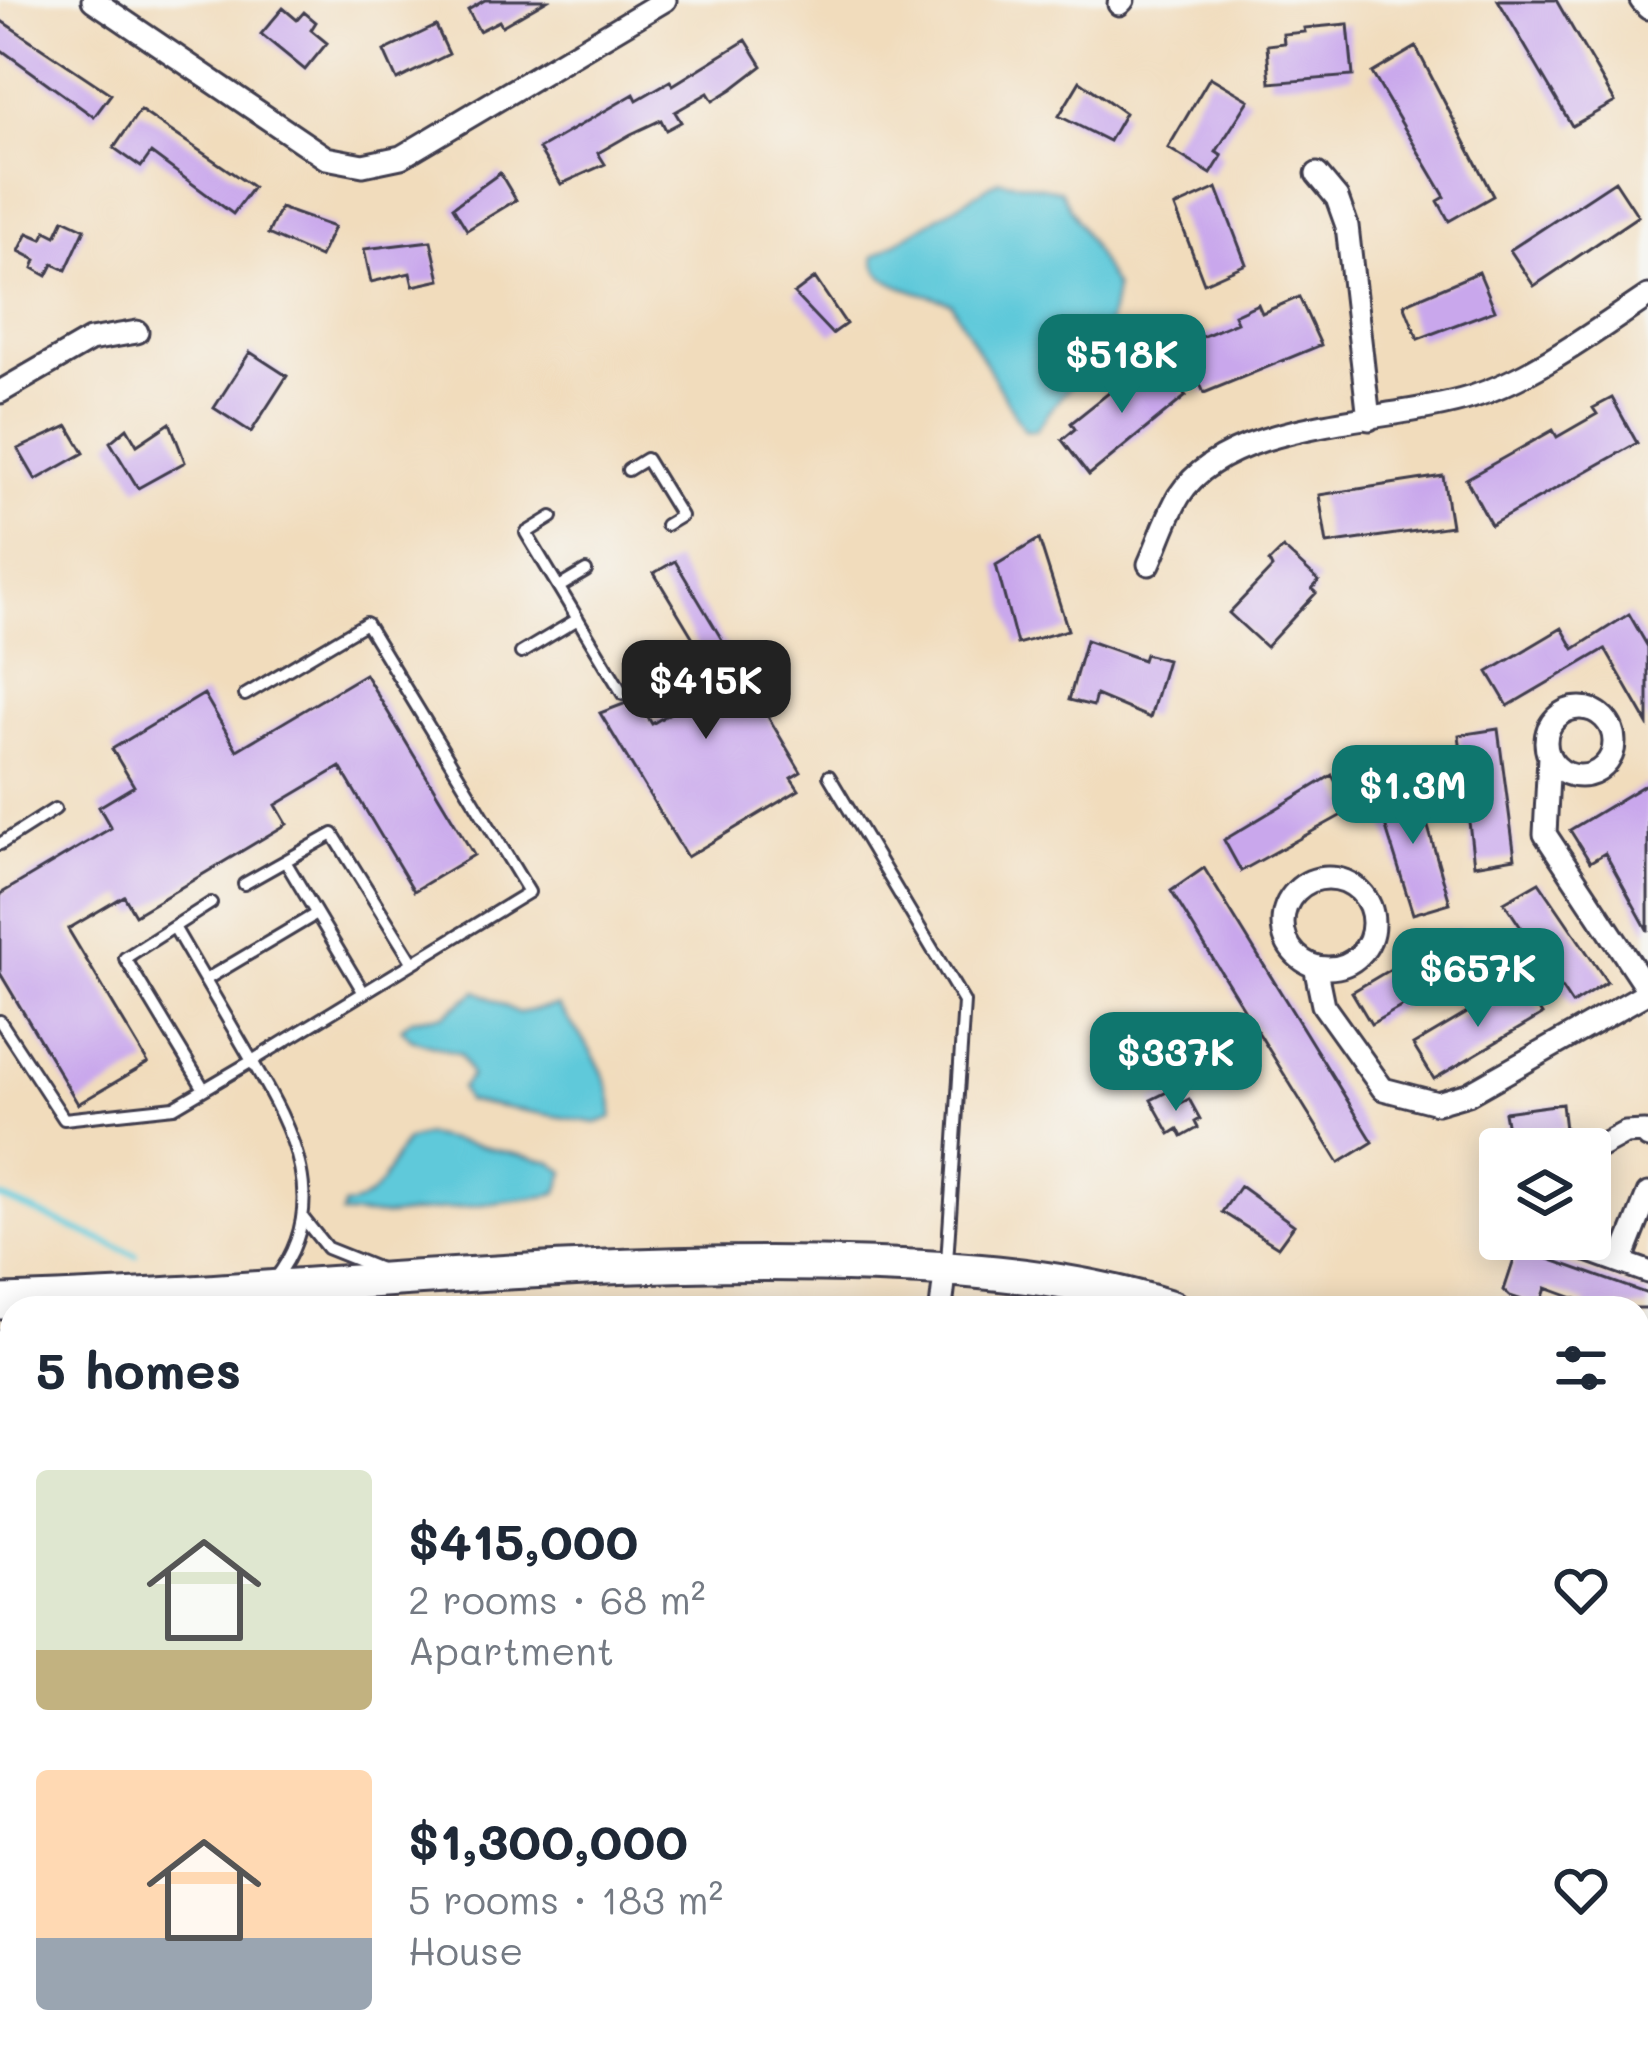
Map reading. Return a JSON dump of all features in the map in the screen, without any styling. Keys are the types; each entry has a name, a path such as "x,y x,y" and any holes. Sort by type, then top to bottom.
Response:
{"main road":[{"path":"121,1296 684,1261 946,1266 1107,1296"}],"street":[{"path":"93,0 310,150 364,165 401,157 665,0"},
{"path":"619,0 631,20"},
{"path":"1641,0 1648,8"},
{"path":"1317,174 1348,226 1369,419"},
{"path":"1149,564 1180,495 1196,477 1237,452 1291,432 1478,395 1648,296"},
{"path":"0,392 90,340 137,332"},
{"path":"1315,966 1349,963 1371,937 1369,902 1343,880 1308,882 1285,908 1288,944 1315,966 1323,1005 1383,1089 1437,1102 1468,1094 1648,992 1545,834 1550,757"},
{"path":"1611,1141 1625,1133 1644,1132 1648,1138"},
{"path":"1621,1262 1648,1194"},
{"path":"1611,1258 1648,1272"},
{"path":"942,1296 946,1266"}],"lane":[{"path":"628,470 646,459 680,517 666,524"},
{"path":"551,517 526,532 623,694"},
{"path":"559,587 586,571"},
{"path":"520,652 578,619"},
{"path":"0,1021 64,1119 174,1106 529,892 366,623 245,695"},
{"path":"830,776 964,1002 953,1232 946,1266"},
{"path":"0,844 55,809"},
{"path":"244,884 333,834 413,963"},
{"path":"285,861 364,993"},
{"path":"204,1089 125,958 211,903"},
{"path":"205,980 316,914"},
{"path":"174,927 292,1127 303,1218 296,1248 267,1290"},
{"path":"303,1218 327,1248 379,1268 395,1281"}],"water":[{"path":"999,180 1060,190 1115,288 1106,334 1095,357 1034,431 1025,430 1016,417 951,303 892,282 876,267 874,256"},
{"path":"477,991 518,1013 557,1006 603,1074 613,1104 612,1118 596,1123 466,1101 461,1088 471,1076 461,1054 411,1039 401,1028 412,1019 444,1015"},
{"path":"426,1135 552,1162 565,1172 558,1192 547,1196 391,1216 342,1214 344,1206 376,1190 407,1140"}],"building":[{"path":"485,0 547,0 502,26 499,21 479,31 468,10"},
{"path":"1498,0 1556,0 1615,102 1572,126"},
{"path":"283,8 297,20 304,12 316,22 311,30 327,43 305,70 261,34"},
{"path":"0,20 111,94 94,117 0,49"},
{"path":"1348,24 1353,76 1270,83 1267,45 1284,43 1283,34 1305,32 1304,28"},
{"path":"436,26 449,54 397,80 384,51"},
{"path":"746,40 762,66 713,101 708,93 675,112 681,122 666,130 661,120 598,153 605,164 561,184 539,149 634,94 637,100 670,81 673,85"},
{"path":"1416,47 1493,196 1449,221 1438,201 1445,197 1372,73"},
{"path":"1210,77 1249,100 1216,152 1222,156 1211,174 1168,148"},
{"path":"1080,81 1125,113 1109,141 1059,116"},
{"path":"140,110 253,187 233,214 151,153 141,167 114,148"},
{"path":"500,173 516,200 467,230 453,207"},
{"path":"1615,181 1638,216 1534,286 1510,250"},
{"path":"1217,188 1246,264 1204,283 1175,207"},
{"path":"280,208 334,227 320,257 268,234"},
{"path":"64,219 85,229 66,270 53,264 47,276 33,268 36,260 19,251 28,233 42,239 46,231 56,236"},
{"path":"431,241 440,280 413,286 410,273 371,282 364,249"},
{"path":"1479,272 1495,310 1418,339 1404,304"},
{"path":"815,278 846,324 832,334 794,294"},
{"path":"1299,297 1321,345 1204,393 1183,345 1237,322 1234,315 1258,304 1262,313"},
{"path":"250,352 287,376 251,432 214,408"},
{"path":"1158,362 1186,396 1089,475 1062,440 1075,429 1071,423 1140,368 1144,373"},
{"path":"1612,398 1637,443 1491,525 1466,479 1553,430 1557,437 1597,414 1593,408"},
{"path":"170,423 185,462 138,488 110,442 127,428 137,445"},
{"path":"68,426 84,453 36,480 18,449"},
{"path":"1443,476 1451,526 1327,544 1319,495"},
{"path":"1039,539 1068,630 1017,644 996,565"},
{"path":"1283,548 1319,581 1312,589 1316,593 1266,647 1229,613 1272,568 1269,562"},
{"path":"675,561 801,772 791,778 799,790 687,857 600,713 629,702 633,693 652,724 720,683 654,573"},
{"path":"1629,614 1648,647 1648,724 1605,649 1508,706 1488,672 1562,628 1574,649"},
{"path":"1086,640 1143,660 1145,654 1167,660 1150,718 1096,695 1093,706 1069,700"},
{"path":"365,674 474,855 414,891 340,767 276,805 287,824 135,915 124,896 68,929 148,1063 78,1104 0,973 0,894 111,828 99,807 134,786 112,749 204,694 237,750"},
{"path":"1498,729 1515,858 1474,865 1459,735"},
{"path":"1332,775 1351,810 1241,871 1224,840"},
{"path":"1415,782 1450,903 1413,914 1375,793"},
{"path":"1648,783 1648,931 1605,853 1590,862 1570,830"},
{"path":"1204,868 1373,1142 1339,1163 1171,891"},
{"path":"1539,882 1607,982 1572,1004 1504,902"},
{"path":"1458,929 1478,963 1371,1024 1352,992"},
{"path":"1521,981 1542,1015 1434,1079 1413,1045"},
{"path":"1171,1090 1179,1104 1189,1099 1200,1119 1195,1122 1198,1128 1182,1137 1178,1129 1170,1134 1151,1100"},
{"path":"1562,1104 1565,1128 1507,1128 1504,1112"},
{"path":"1240,1186 1294,1225 1278,1247 1222,1212"},
{"path":"1514,1260 1552,1260 1648,1294 1568,1296 1546,1288 1543,1296 1510,1296 1504,1290"}],"waterway":[{"path":"0,1197 136,1255"}]}
